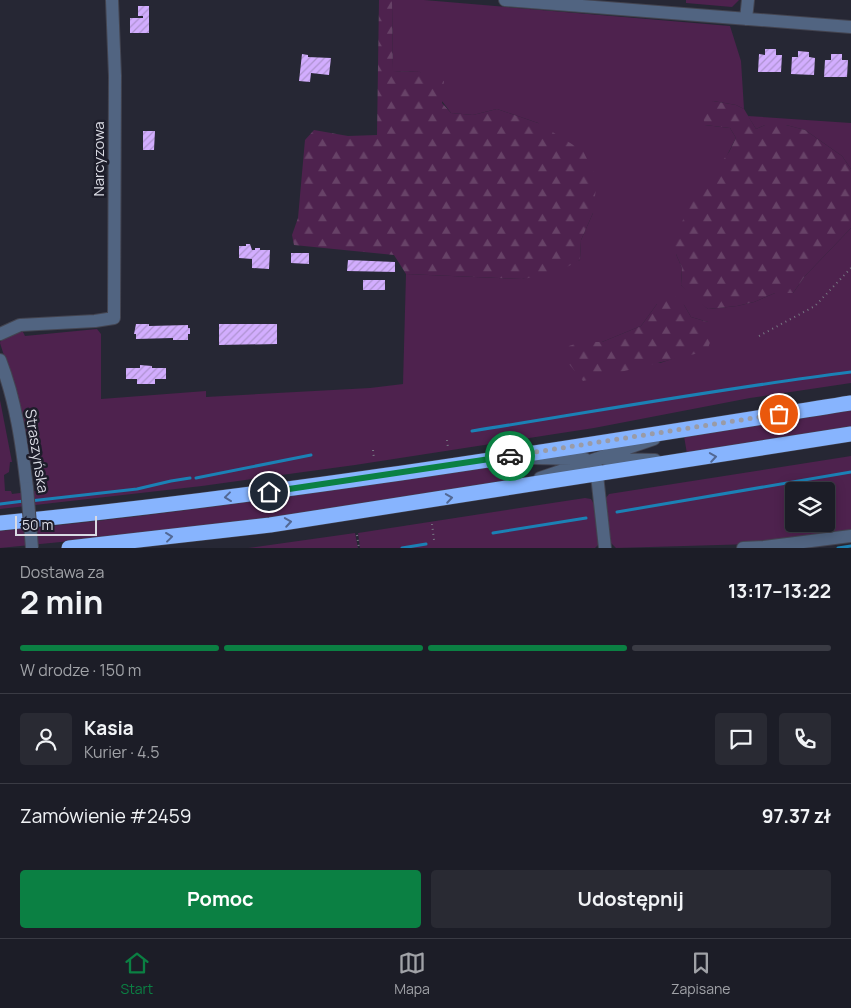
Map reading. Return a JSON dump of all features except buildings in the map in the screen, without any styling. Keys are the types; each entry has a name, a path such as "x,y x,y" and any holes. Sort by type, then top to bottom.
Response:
{"highway":[{"path":"0,523 94,514 269,492 502,458 851,403"},
{"path":"68,548 270,525 851,434"}],"street":[{"name":"Narcyzowa","path":"0,334 20,325 94,321 114,318 115,76 112,0"},
{"path":"505,0 622,4 746,19 851,27"},
{"path":"746,19 748,0"},
{"name":"Straszyńska","path":"0,360 9,385 18,425 27,488 32,548"},
{"path":"507,489 683,430"},
{"path":"502,458 688,461"},
{"path":"595,459 605,548"},
{"path":"743,548 851,536"}],"path":[{"path":"759,336 815,306 851,268"},
{"path":"447,440 448,448"},
{"path":"373,450 374,459"},
{"path":"432,524 434,540"},
{"path":"357,535 359,548"}],"green space":[{"path":"379,0 392,0 393,71 420,72 444,81 442,103 451,113 473,115 497,109 538,123 583,151 597,179 593,213 581,240 580,260 554,274 522,279 406,274 394,255 294,245 292,235 298,218 305,140 314,130 348,136 377,135"},
{"path":"392,0 424,0 730,26 741,61 744,109 736,105 713,101 705,125 730,128 736,138 676,254 682,268 681,285 708,309 754,302 775,293 793,293 805,276 851,228 851,383 750,398 594,428 355,465 202,486 0,509 0,400 12,462 10,462 9,472 4,475 5,491 11,491 12,494 43,490 42,473 35,472 33,461 30,461 21,409 0,343 1,339 21,328 25,336 97,329 101,334 101,399 206,391 206,397 370,388 403,384 406,274 522,279 580,260 581,240 593,213 538,123 497,109 473,115 451,113 420,72 393,71","holes":["657,304 684,305 691,317 708,322 678,357 660,363 581,342 602,342 641,326"]},
{"path":"686,0 739,0 732,7 686,3"},
{"path":"713,101 736,105 744,109 756,129 765,125 786,125 805,130 842,156 851,169 851,228 805,276 793,293 775,293 754,302 708,309 693,298 681,285 682,268 676,254 673,239 693,201 729,152 736,138 730,128 705,125 701,109"},
{"path":"748,116 851,123 851,169 842,156 805,130 786,125 765,125 756,129"},
{"path":"675,296 684,305 691,317 708,322 713,334 707,351 583,381 564,358 569,346 581,342 602,342 641,326 657,304"},
{"path":"851,410 851,428 687,454 684,436"},
{"path":"851,456 851,532 753,544 616,548 610,542 605,499 609,494"},
{"path":"503,464 506,483 327,510 142,534 0,548 0,531 189,510"},
{"path":"585,498 591,499 595,506 599,544 595,548 360,548 358,533"},
{"path":"355,533 358,548 248,548"}],"waterway":[{"path":"472,431 708,392 851,372"},
{"path":"196,478 311,455"},
{"path":"617,512 851,472"},
{"path":"30,501 137,489 190,478"},
{"path":"0,504 24,501"},
{"path":"493,533 586,518"},
{"path":"402,548 426,544"},
{"path":"838,548 851,546"}],"way so far":[{"path":"510,456 779,414"}],"route":[{"path":"269,492 510,456"}]}
